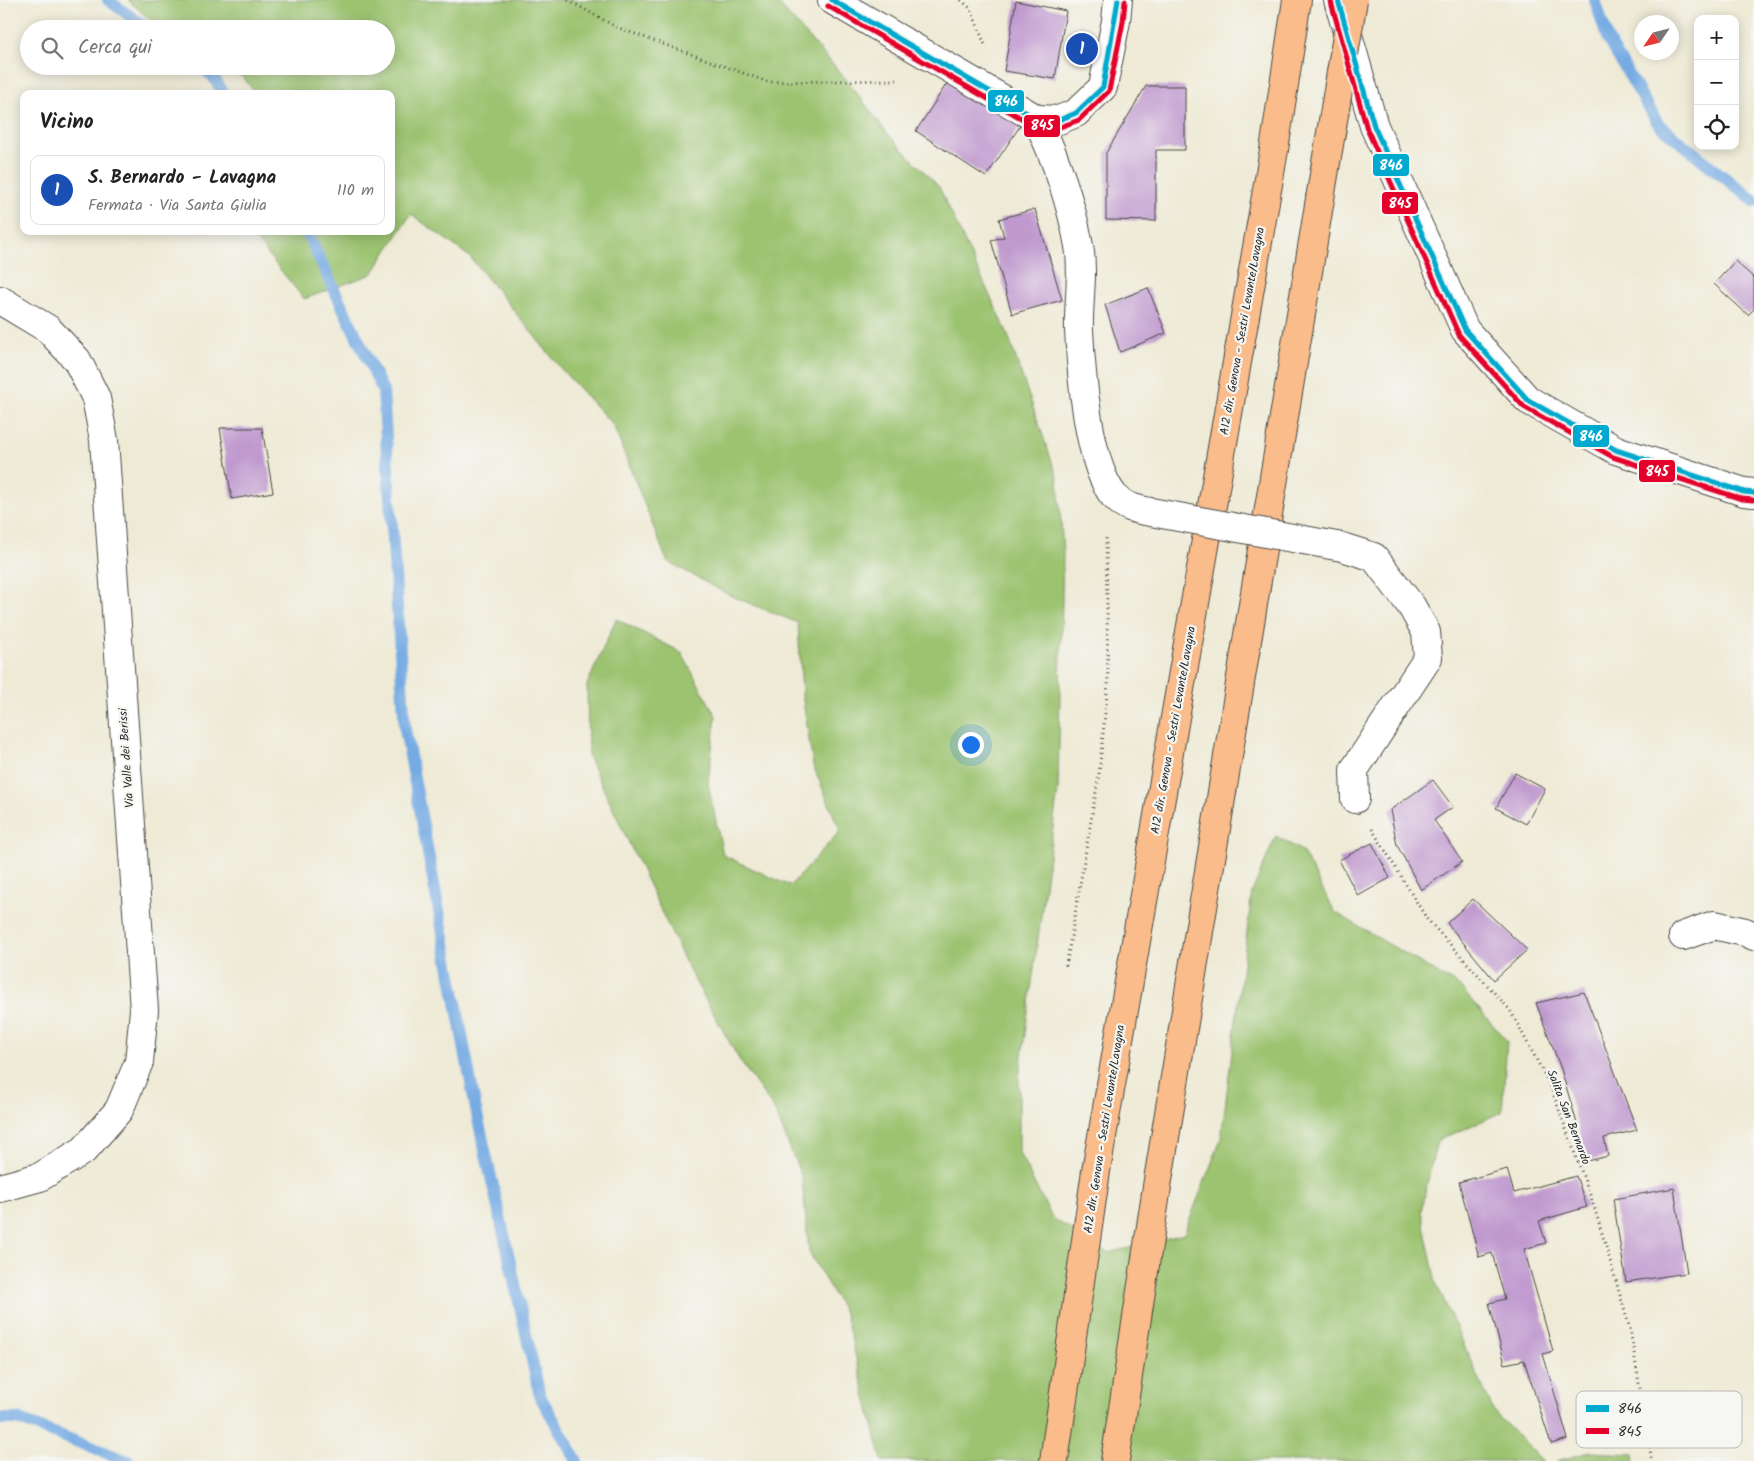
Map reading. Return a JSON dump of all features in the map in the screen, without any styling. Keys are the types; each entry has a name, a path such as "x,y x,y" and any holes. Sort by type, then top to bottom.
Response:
{"highway":[{"name":"A12 dir. Genova - Sestri Levante/Lavagna","path":"1054,1461 1096,1171 1274,150 1297,0"},
{"path":"1116,1461 1158,1180 1353,0"}],"street":[{"path":"832,0 948,66 1037,120 1059,120 1076,113 1103,87 1116,21 1118,0"},
{"path":"1338,0 1374,126 1465,330 1528,400 1616,450 1744,492 1754,493"},
{"path":"1037,120 1056,158 1079,247 1080,330 1085,406 1103,479 1115,497 1134,510 1342,547 1374,557 1412,607 1426,632 1428,658 1354,770 1355,799"},
{"name":"Via Valle dei Berissi","path":"0,300 48,329 77,360 96,398 104,440 144,1010 139,1062 119,1110 84,1150 40,1178 0,1188"},
{"path":"1683,936 1714,925 1754,936"}],"path":[{"path":"568,0 616,27 768,82 891,82 948,66"},
{"path":"1066,966 1099,774 1108,684 1108,574 1103,479"},
{"name":"Salita San Bernardo","path":"1355,799 1388,859 1427,919 1510,1010 1550,1085 1594,1206 1630,1329 1640,1391"},
{"name":"Salita San Bernardo","path":"1650,1448 1652,1461"}],"green space":[{"path":"128,0 775,0 846,79 888,134 939,187 1006,330 1058,479 1063,551 1058,790 1019,1079 1019,1153 1052,1218 1109,1253 1184,1234 1221,1139 1252,892 1276,836 1302,851 1335,912 1459,986 1507,1041 1502,1112 1437,1141 1421,1211 1436,1283 1494,1412 1543,1461 882,1461 845,1314 809,1252 802,1178 774,1109 740,1061 689,970 588,756 587,685 616,619 681,652 716,716 708,783 723,855 790,886 840,831 813,765 802,694 798,623 729,595 667,561 613,425 563,371 470,257 411,214 372,274 304,299 257,241 256,235 395,235 395,90 253,90 243,77 239,75 395,75 395,20 150,20"},
{"path":"1590,1452 1634,1454 1635,1461 1556,1461"}],"building":[{"path":"1016,1 1066,11 1055,79 1004,71"},
{"path":"951,77 1022,123 986,177 916,131"},
{"path":"1146,86 1185,86 1185,150 1156,150 1156,221 1106,220 1106,153"},
{"path":"1035,209 1062,300 1012,314 991,240 1004,237 999,219"},
{"path":"1735,261 1754,278 1754,309 1748,315 1714,284"},
{"path":"1148,288 1166,333 1120,352 1105,305"},
{"path":"220,428 262,428 273,492 232,499"},
{"path":"1515,773 1545,789 1526,824 1496,808"},
{"path":"1433,780 1453,807 1434,820 1462,862 1421,890 1397,845 1390,810"},
{"path":"1372,843 1390,878 1358,896 1339,860"},
{"path":"1473,899 1527,950 1494,980 1447,923"},
{"path":"1584,992 1637,1130 1604,1138 1608,1156 1588,1161 1561,1069 1536,1003"},
{"path":"1507,1169 1514,1193 1576,1176 1587,1207 1539,1221 1546,1243 1524,1249 1553,1351 1543,1354 1568,1439 1551,1444 1524,1360 1505,1364 1489,1303 1505,1299 1492,1253 1479,1257 1459,1182"},
{"path":"1674,1188 1687,1273 1626,1282 1613,1199"}],"waterway":[{"path":"108,0 136,20"},
{"path":"1595,0 1608,40 1659,125 1754,201"},
{"path":"212,75 222,90"},
{"path":"308,235 383,391 405,729 476,1110 540,1396 577,1461"},
{"path":"0,1419 17,1419 128,1461"}],"transit line":[{"name":"846","path":"832,0 1037,119 1059,120 1076,113 1103,87 1118,0"},
{"name":"846","path":"1338,0 1374,126 1465,330 1528,400 1616,450 1744,492 1754,493"},
{"name":"845","path":"828,6 1033,125 1060,127 1079,120 1109,91 1123,22 1125,1"},
{"name":"845","path":"1331,2 1367,129 1459,335 1524,407 1613,457 1742,499 1753,500"}],"place":[{"name":"S. Bernardo - Lavagna","path":"1082,49"}]}
